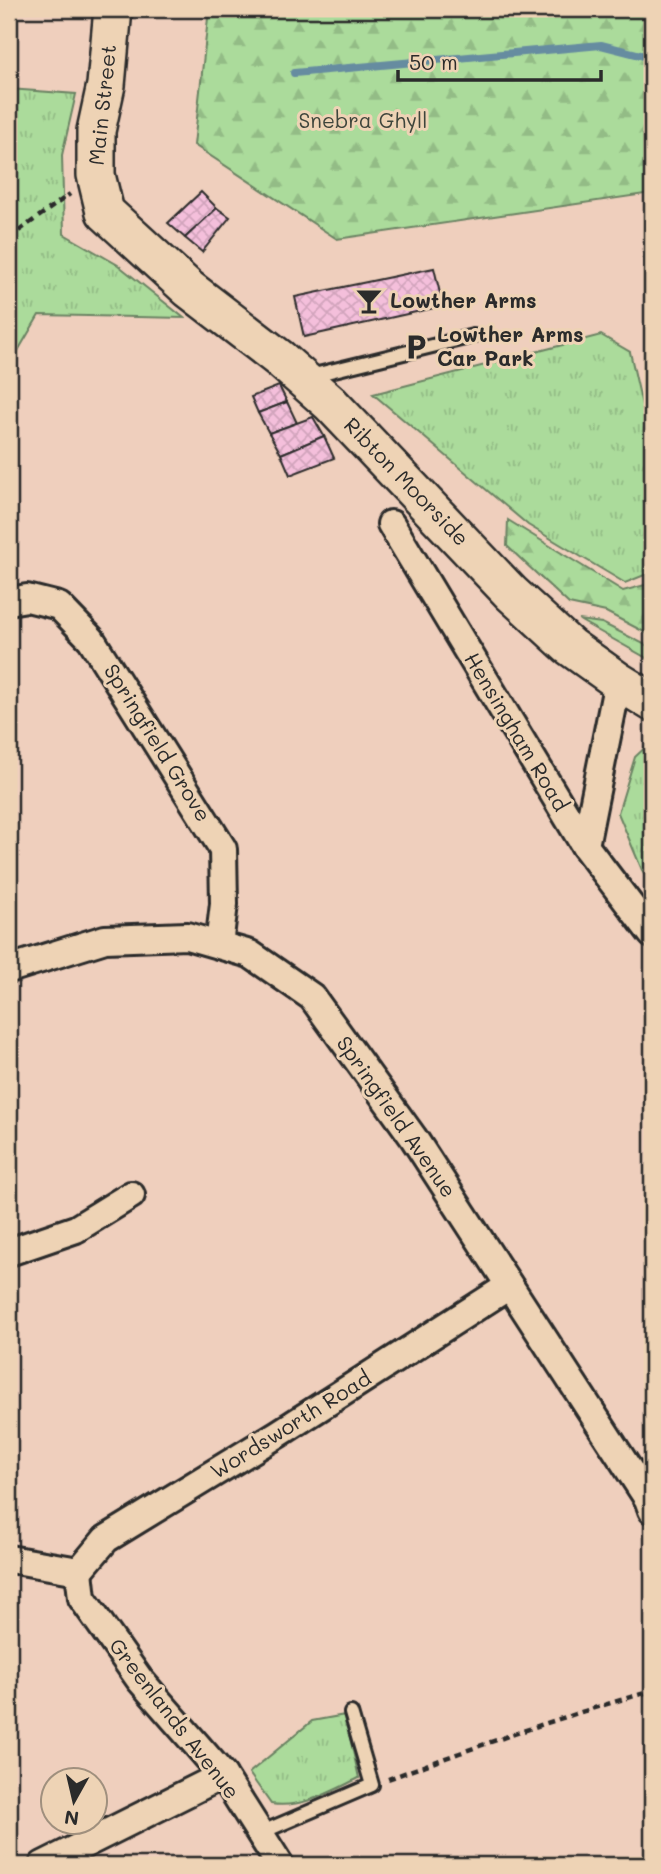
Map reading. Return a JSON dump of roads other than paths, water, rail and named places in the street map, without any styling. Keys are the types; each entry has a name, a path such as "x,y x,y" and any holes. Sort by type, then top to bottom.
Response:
{"main road":[{"name":"Main Street","path":"113,9 106,85 96,131 96,174 105,212 159,261"},
{"name":"Ribton Moorside","path":"159,261 189,289 303,378 330,403 511,593 569,646 652,702"}],"street":[{"name":"Hensingham Road","path":"391,524 585,846 652,934"},
{"name":"Springfield Grove","path":"9,601 27,597 59,606 91,639 222,849 224,904 219,945"},
{"path":"585,846 618,681"},
{"name":"Springfield Avenue","path":"9,969 106,939 187,936 250,954 312,997 413,1137 648,1499 652,1510"},
{"path":"9,1252 76,1229 131,1195"},
{"name":"Wordsworth Road","path":"79,1571 106,1539 278,1434 509,1286"},
{"path":"9,1559 79,1571"},
{"name":"Greenlands Avenue","path":"79,1571 82,1598 140,1680 223,1775 280,1865"},
{"path":"43,1865 223,1775"}],"lane":[{"path":"303,378 473,336"},
{"path":"260,1833 372,1785 351,1713"}],"waterway":[{"path":"294,73 601,45 652,58"}],"place":[{"name":"Lowther Arms","path":"369,301"},
{"name":"Lowther Arms Car Park","path":"416,347"}],"park label":[{"name":"Snebra Ghyll","path":"363,121"}]}
